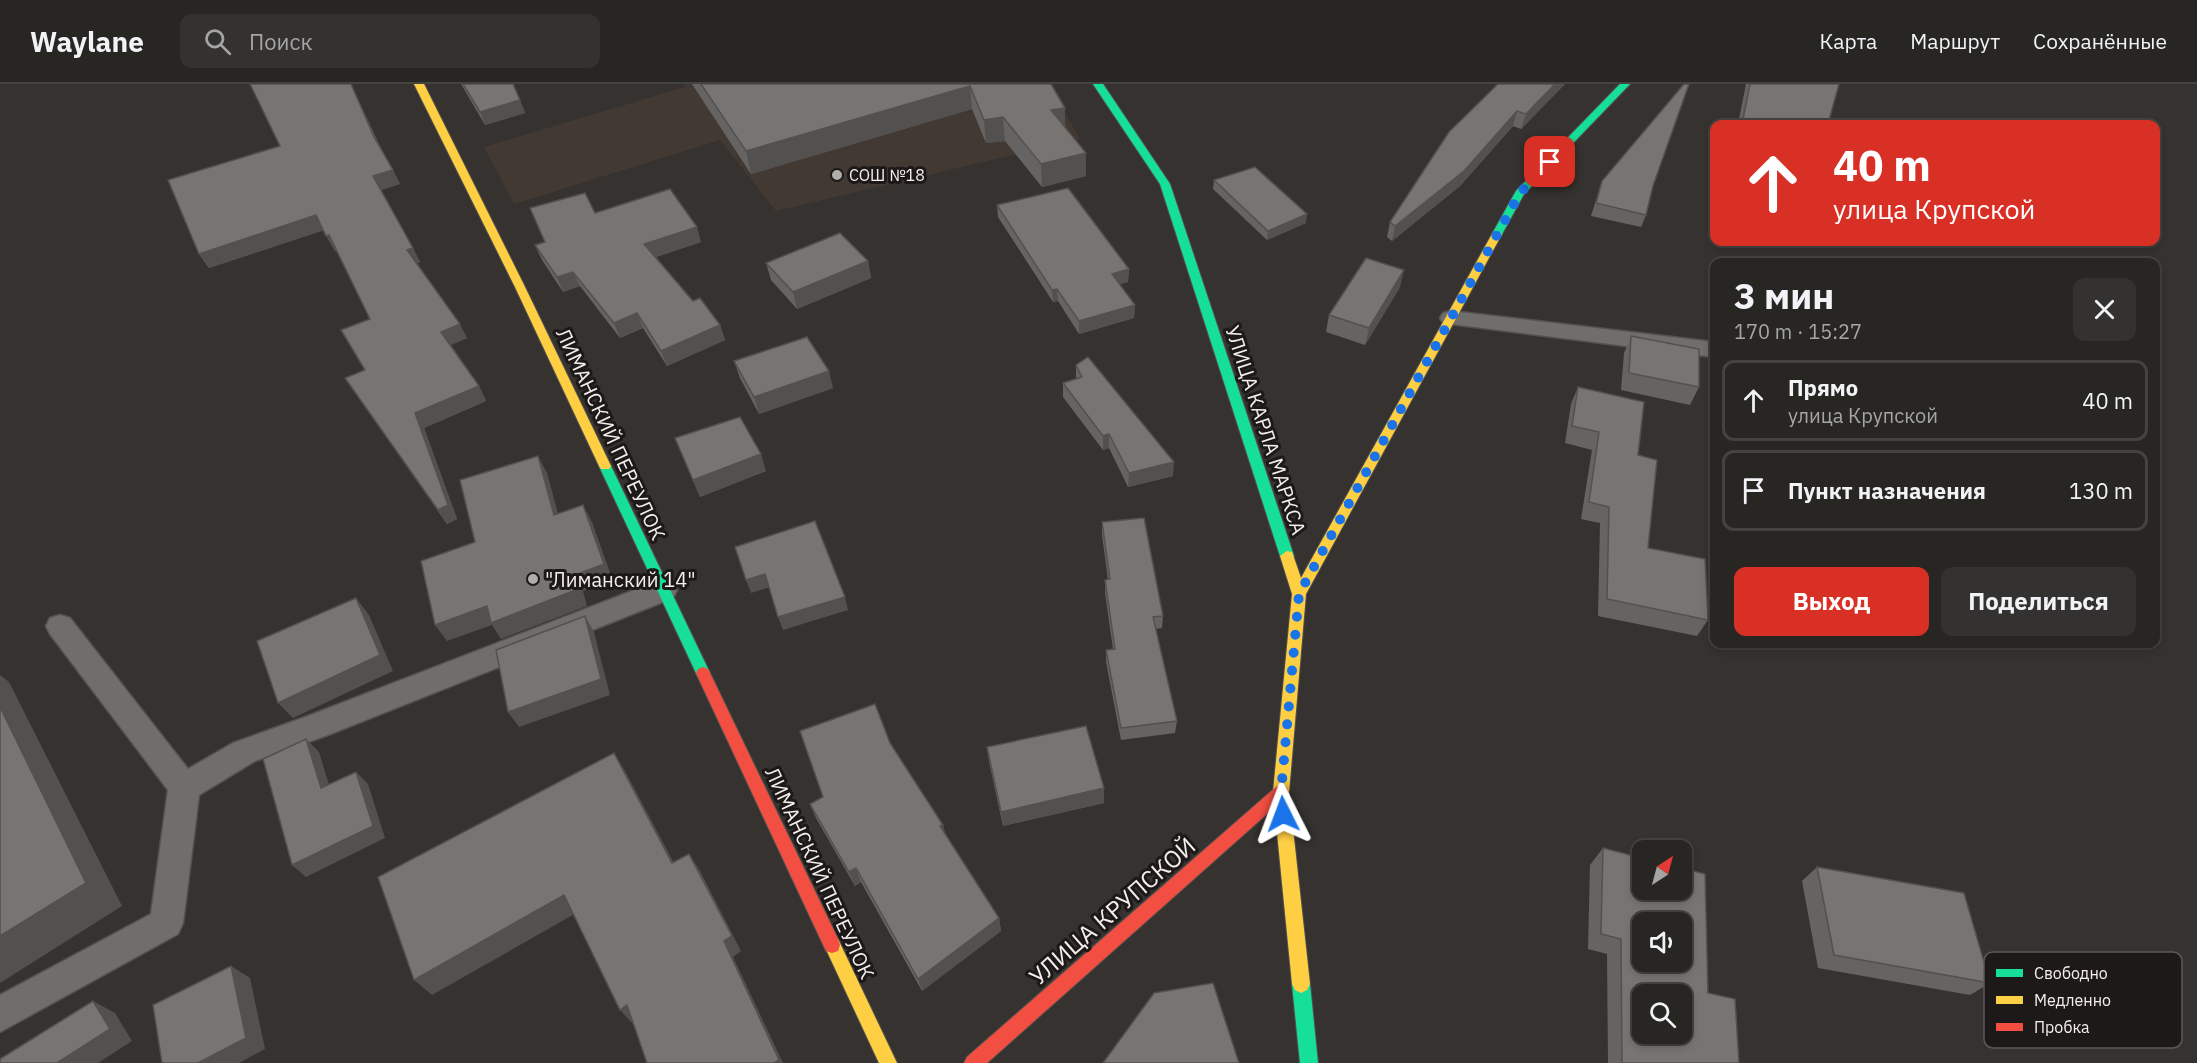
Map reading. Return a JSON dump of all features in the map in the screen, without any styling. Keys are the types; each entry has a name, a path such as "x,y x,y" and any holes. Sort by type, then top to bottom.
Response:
{"street":[{"name":"ЛИМАНСКИЙ ПЕРЕУЛОК","path":"419,84 520,287 888,1063"},
{"name":"УЛИЦА КАРЛА МАРКСА","path":"1098,84 1165,184 1299,594 1281,792 1309,1063"},
{"path":"1299,594 1520,193 1625,84"},
{"name":"УЛИЦА КРУПСКОЙ","path":"973,1063 1281,792"}],"lane":[{"path":"1451,318 1710,350"},
{"path":"184,787 244,752 317,726 663,590"},
{"path":"0,1014 166,923 184,787 60,626"}],"shaded area":[{"name":"СОШ №18","path":"684,84 1049,84 1080,139 776,211 720,140 514,204 484,147 685,87"}],"building":[{"path":"250,84 351,84 374,137 393,170 373,176 413,248 407,250 460,324 441,332 479,386 415,413 448,505 438,510 345,378 365,370 341,330 370,319 329,235 326,236 316,215 199,254 168,180 280,146"},
{"path":"463,84 513,84 520,100 480,112"},
{"path":"701,84 1051,84 1065,108 1051,110 1086,153 1041,164 1003,117 984,120 970,86 746,151"},
{"path":"1498,84 1555,84 1526,114 1517,111 1464,171 1395,226 1390,222 1449,132"},
{"path":"1684,84 1689,84 1653,186 1646,215 1596,203 1602,181"},
{"path":"1750,84 1839,84 1829,120 1743,120"},
{"path":"1255,167 1307,214 1268,231 1214,180"},
{"path":"1068,188 1129,269 1112,274 1135,305 1079,321 1057,289 1052,290 997,205"},
{"path":"670,189 697,227 644,244 693,301 700,298 720,325 661,351 637,313 614,323 573,272 557,277 535,245 545,242 530,208 585,193 595,213"},
{"path":"840,233 868,261 793,292 766,263"},
{"path":"1366,258 1404,270 1369,328 1329,315"},
{"path":"1631,336 1699,349 1699,387 1629,373"},
{"path":"807,337 829,371 754,397 734,361"},
{"path":"1088,357 1174,462 1129,473 1109,434 1103,436 1063,383 1082,377 1076,365"},
{"path":"1578,387 1644,402 1638,455 1657,460 1648,548 1705,559 1708,620 1607,599 1609,507 1589,502 1599,432 1572,426"},
{"path":"740,417 761,454 693,480 675,438"},
{"path":"538,456 554,515 583,505 604,564 575,575 578,589 491,623 487,606 435,625 421,561 475,542 460,480"},
{"path":"1144,518 1163,616 1153,617 1177,721 1121,728 1106,650 1115,649 1105,580 1110,579 1102,522"},
{"path":"815,521 845,597 778,617 765,574 746,580 735,547"},
{"path":"356,598 380,655 278,703 257,641"},
{"path":"585,616 601,679 508,712 496,650"},
{"path":"875,704 890,743 999,918 918,979 856,868 849,872 810,804 823,797 800,731"},
{"path":"0,707 86,883 0,936"},
{"path":"1086,726 1104,788 1001,812 987,747"},
{"path":"306,739 321,788 356,772 373,826 292,865 263,759"},
{"path":"614,753 672,863 689,854 732,936 724,941 779,1060 774,1063 647,1063 627,1005 620,1010 564,895 414,980 378,877"},
{"path":"1603,848 1632,855 1632,900 1692,900 1692,871 1705,874 1708,993 1735,999 1739,1063 1622,1063 1621,939 1601,934"},
{"path":"1817,867 1964,893 1984,962 1984,982 1834,955"},
{"path":"231,966 246,1038 198,1063 162,1063 153,1005"},
{"path":"1213,983 1239,1063 1103,1063 1154,993"},
{"path":"93,1001 110,1029 57,1063 0,1063 0,1059"}],"traffic: fast":[{"path":"1098,84 1165,184 1287,556"},
{"path":"1497,234 1520,193 1625,84"},
{"path":"605,466 703,673"},
{"path":"1301,984 1309,1063"}],"traffic: slow":[{"path":"419,84 520,287 605,466"},
{"path":"1299,594 1497,234"},
{"path":"1287,556 1299,594 1281,792 1301,984"},
{"path":"832,945 888,1063"}],"traffic: jam":[{"path":"703,673 832,945"},
{"path":"973,1063 1281,792"}],"place":[{"name":"СОШ №18","path":"837,175"},
{"name":"\"Лиманский 14\"","path":"533,579"}],"route":[{"path":"1283,814 1281,792 1299,594 1520,193 1550,162"}]}
